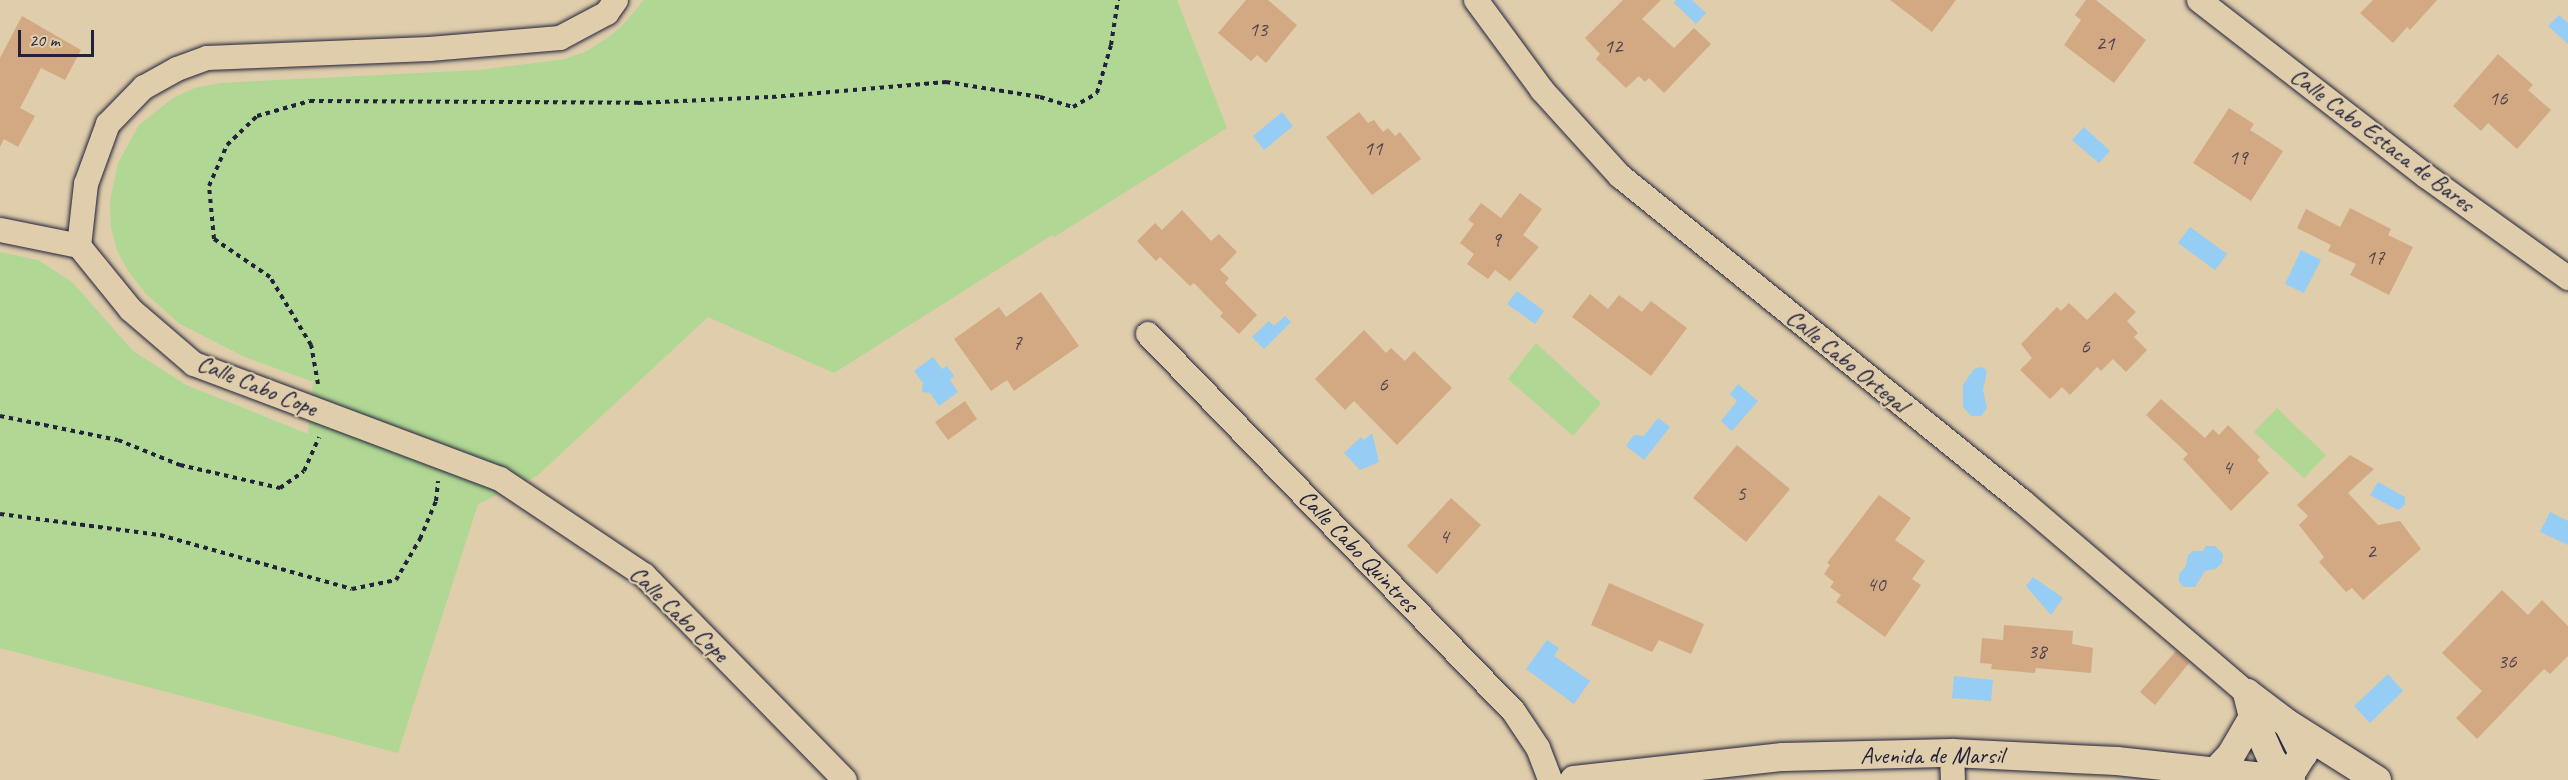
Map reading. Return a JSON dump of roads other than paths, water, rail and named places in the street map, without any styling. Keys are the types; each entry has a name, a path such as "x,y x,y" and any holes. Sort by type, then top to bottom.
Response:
{"street":[{"path":"0,230 80,246 86,184 108,124 144,87 177,69 207,58 429,49 560,38 607,13 616,0"},
{"name":"Calle Cabo Ortegal","path":"1476,0 1542,90 1620,176 2023,502 2250,705"},
{"name":"Calle Cabo Estaca de Bares","path":"2199,0 2426,176 2568,278"},
{"name":"Calle Cabo Cope","path":"80,246 131,310 194,364 500,479 644,576 845,780"},
{"name":"Calle Cabo Quintres","path":"1148,334 1514,712 1538,748 1550,780"},
{"path":"2250,705 2272,760 2289,780 2303,754 2288,724"},
{"path":"2250,705 2288,724 2377,780"},
{"path":"2215,772 2231,755 2250,705"},
{"name":"Avenida de Marsil","path":"1574,780 1783,757 1953,767 2117,761 2289,780"}],"water":[{"path":"1676,0 1692,0 1706,13 1696,24 1674,3"},
{"path":"2559,15 2568,23 2568,44 2548,26"},
{"path":"1282,112 1293,126 1264,150 1253,136"},
{"path":"2084,127 2110,151 2099,163 2072,140"},
{"path":"2190,227 2227,254 2215,270 2178,243"},
{"path":"2301,250 2321,260 2304,293 2285,284"},
{"path":"1517,291 1544,311 1535,324 1507,304"},
{"path":"1285,316 1291,322 1264,349 1252,337 1269,321 1274,326"},
{"path":"933,357 942,369 947,366 954,376 950,380 958,392 939,406 930,393 922,392 923,383 914,371"},
{"path":"1982,367 1987,371 1983,390 1987,408 1981,416 1971,416 1963,407 1963,385 1974,369"},
{"path":"1738,384 1758,401 1732,431 1721,421 1737,401 1730,394"},
{"path":"1658,418 1670,427 1644,460 1626,446 1634,435 1644,436"},
{"path":"1372,433 1379,462 1360,470 1344,453 1361,437 1364,440"},
{"path":"2378,482 2405,497 2405,505 2398,510 2370,495"},
{"path":"2550,512 2568,521 2568,545 2540,532"},
{"path":"2206,546 2215,546 2223,554 2222,563 2215,569 2205,571 2195,587 2184,587 2179,582 2179,574 2186,566 2188,555 2193,551 2203,551"},
{"path":"2033,577 2063,598 2051,615 2026,586"},
{"path":"1547,640 1559,648 1554,656 1590,681 1574,704 1526,669"},
{"path":"2388,674 2403,691 2370,723 2354,706"},
{"path":"1954,676 1993,680 1991,701 1952,698"}]}
